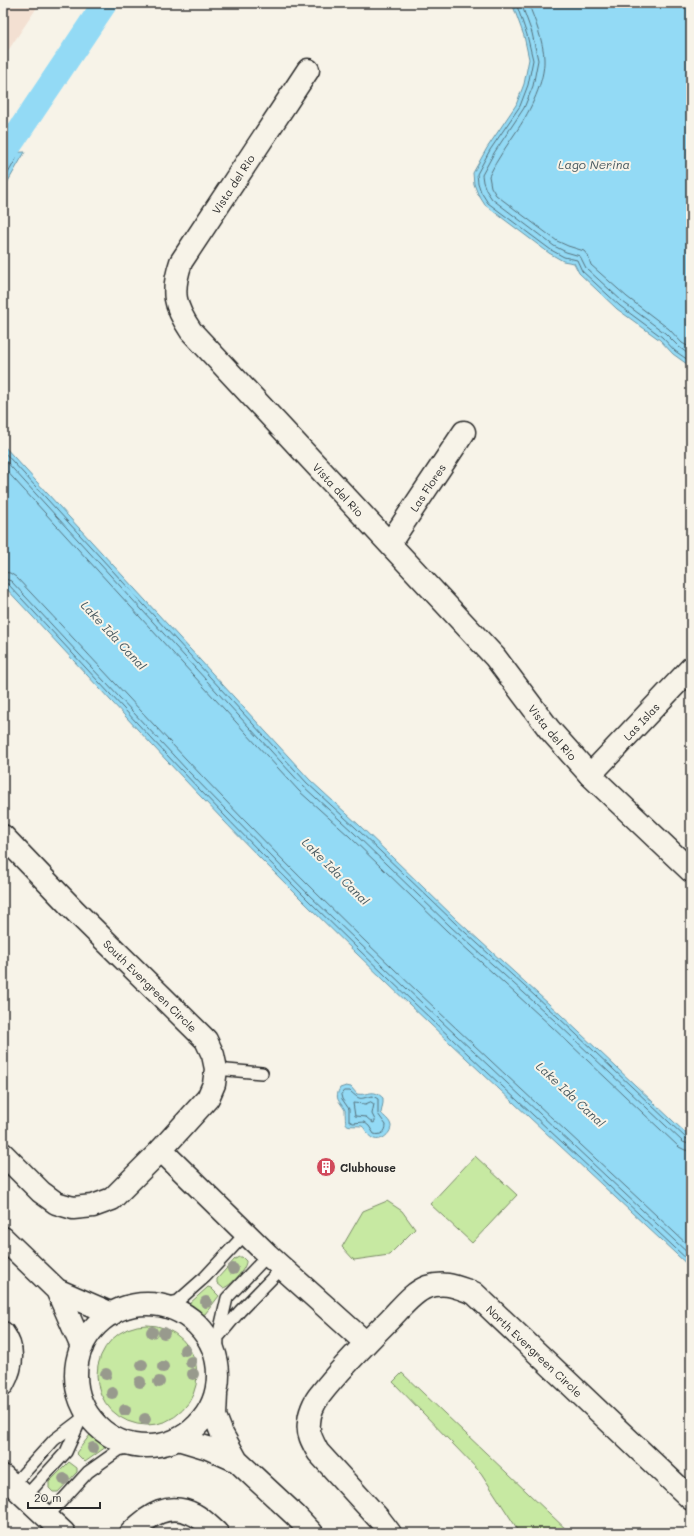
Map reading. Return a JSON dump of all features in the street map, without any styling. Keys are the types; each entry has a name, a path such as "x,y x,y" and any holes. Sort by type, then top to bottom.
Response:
{"street":[{"name":"Vista del Rio","path":"308,70 181,262 176,279 175,298 181,316 191,331 496,657 549,729 590,775 691,871"},
{"name":"Las Flores","path":"390,543 464,432"},
{"name":"Las Islas","path":"590,775 691,668"},
{"name":"South Evergreen Circle","path":"3,836 75,911 206,1040 213,1055 216,1069 214,1084 208,1098 161,1150 112,1198 93,1206 73,1208 56,1203 41,1192 3,1154"},
{"path":"161,1150 275,1262 366,1343"},
{"path":"3,1238 57,1290 112,1314"},
{"name":"North Evergreen Circle","path":"390,1533 318,1452 311,1439 308,1424 312,1410 319,1396 366,1343 410,1298 425,1288 441,1284 457,1287 474,1294 691,1499"},
{"path":"57,1290 82,1347"},
{"path":"216,1392 208,1412 194,1428 178,1439 157,1446 137,1446 119,1440 104,1432 82,1412 77,1387 76,1370 82,1347 95,1328 112,1314 136,1305 160,1306 179,1312 193,1321 205,1334 213,1348 218,1362 215,1416 222,1434 237,1461 312,1533"},
{"path":"3,1333 9,1341 11,1358 9,1373 3,1384"},
{"path":"178,1439 208,1448 237,1461"},
{"path":"14,1486 64,1533"},
{"path":"131,1533 144,1520 154,1513 166,1510 181,1510 196,1515 217,1533"}],"lane":[{"path":"216,1069 262,1073"},
{"path":"160,1306 178,1301 205,1277 246,1233"},
{"path":"218,1337 275,1262"},
{"path":"218,1362 218,1337 227,1298 275,1262"},
{"path":"14,1486 66,1452 82,1412"},
{"path":"14,1486 54,1440 82,1412"},
{"path":"47,1517 88,1472 119,1450 137,1446"}],"shaded area":[{"path":"3,3 40,3 3,58"}],"green space":[{"path":"475,1156 517,1195 472,1243 430,1204"},
{"path":"387,1201 402,1211 415,1229 389,1255 354,1260 342,1247 363,1211"},
{"path":"242,1257 246,1261 244,1268 234,1281 223,1288 217,1283 217,1279 235,1259"},
{"path":"208,1287 219,1296 205,1314 202,1315 189,1306 189,1304"},
{"path":"147,1325 157,1326 175,1333 189,1347 196,1365 196,1385 189,1403 175,1417 157,1424 147,1425 137,1424 119,1417 105,1403 98,1385 97,1375 98,1365 105,1347 119,1333 137,1326"},
{"path":"402,1373 570,1533 520,1533 481,1473 393,1382"},
{"path":"90,1435 106,1447 85,1462 76,1453"},
{"path":"69,1462 77,1468 77,1472 58,1492 53,1492 49,1488 49,1482"}],"water":[{"name":"Lago Nerina","path":"512,3 691,3 691,367 673,354 660,340 617,309 579,273 574,263 563,261 549,253 485,205 478,194 474,184 473,173 487,148 516,105 524,84 529,59 524,36"},
{"path":"25,152 3,190 3,153"},
{"name":"Lake Ida Canal","path":"3,445 310,780 359,825 457,920 561,1015 691,1138 691,1268 448,1042 352,950 190,786 3,585"},
{"path":"346,1086 351,1087 357,1094 376,1093 383,1098 381,1113 388,1120 391,1129 382,1139 375,1139 371,1137 362,1126 347,1125 345,1110 337,1097 340,1088"}],"waterway":[{"path":"3,155 105,3"}],"place":[{"name":"Clubhouse","path":"326,1167"}]}
